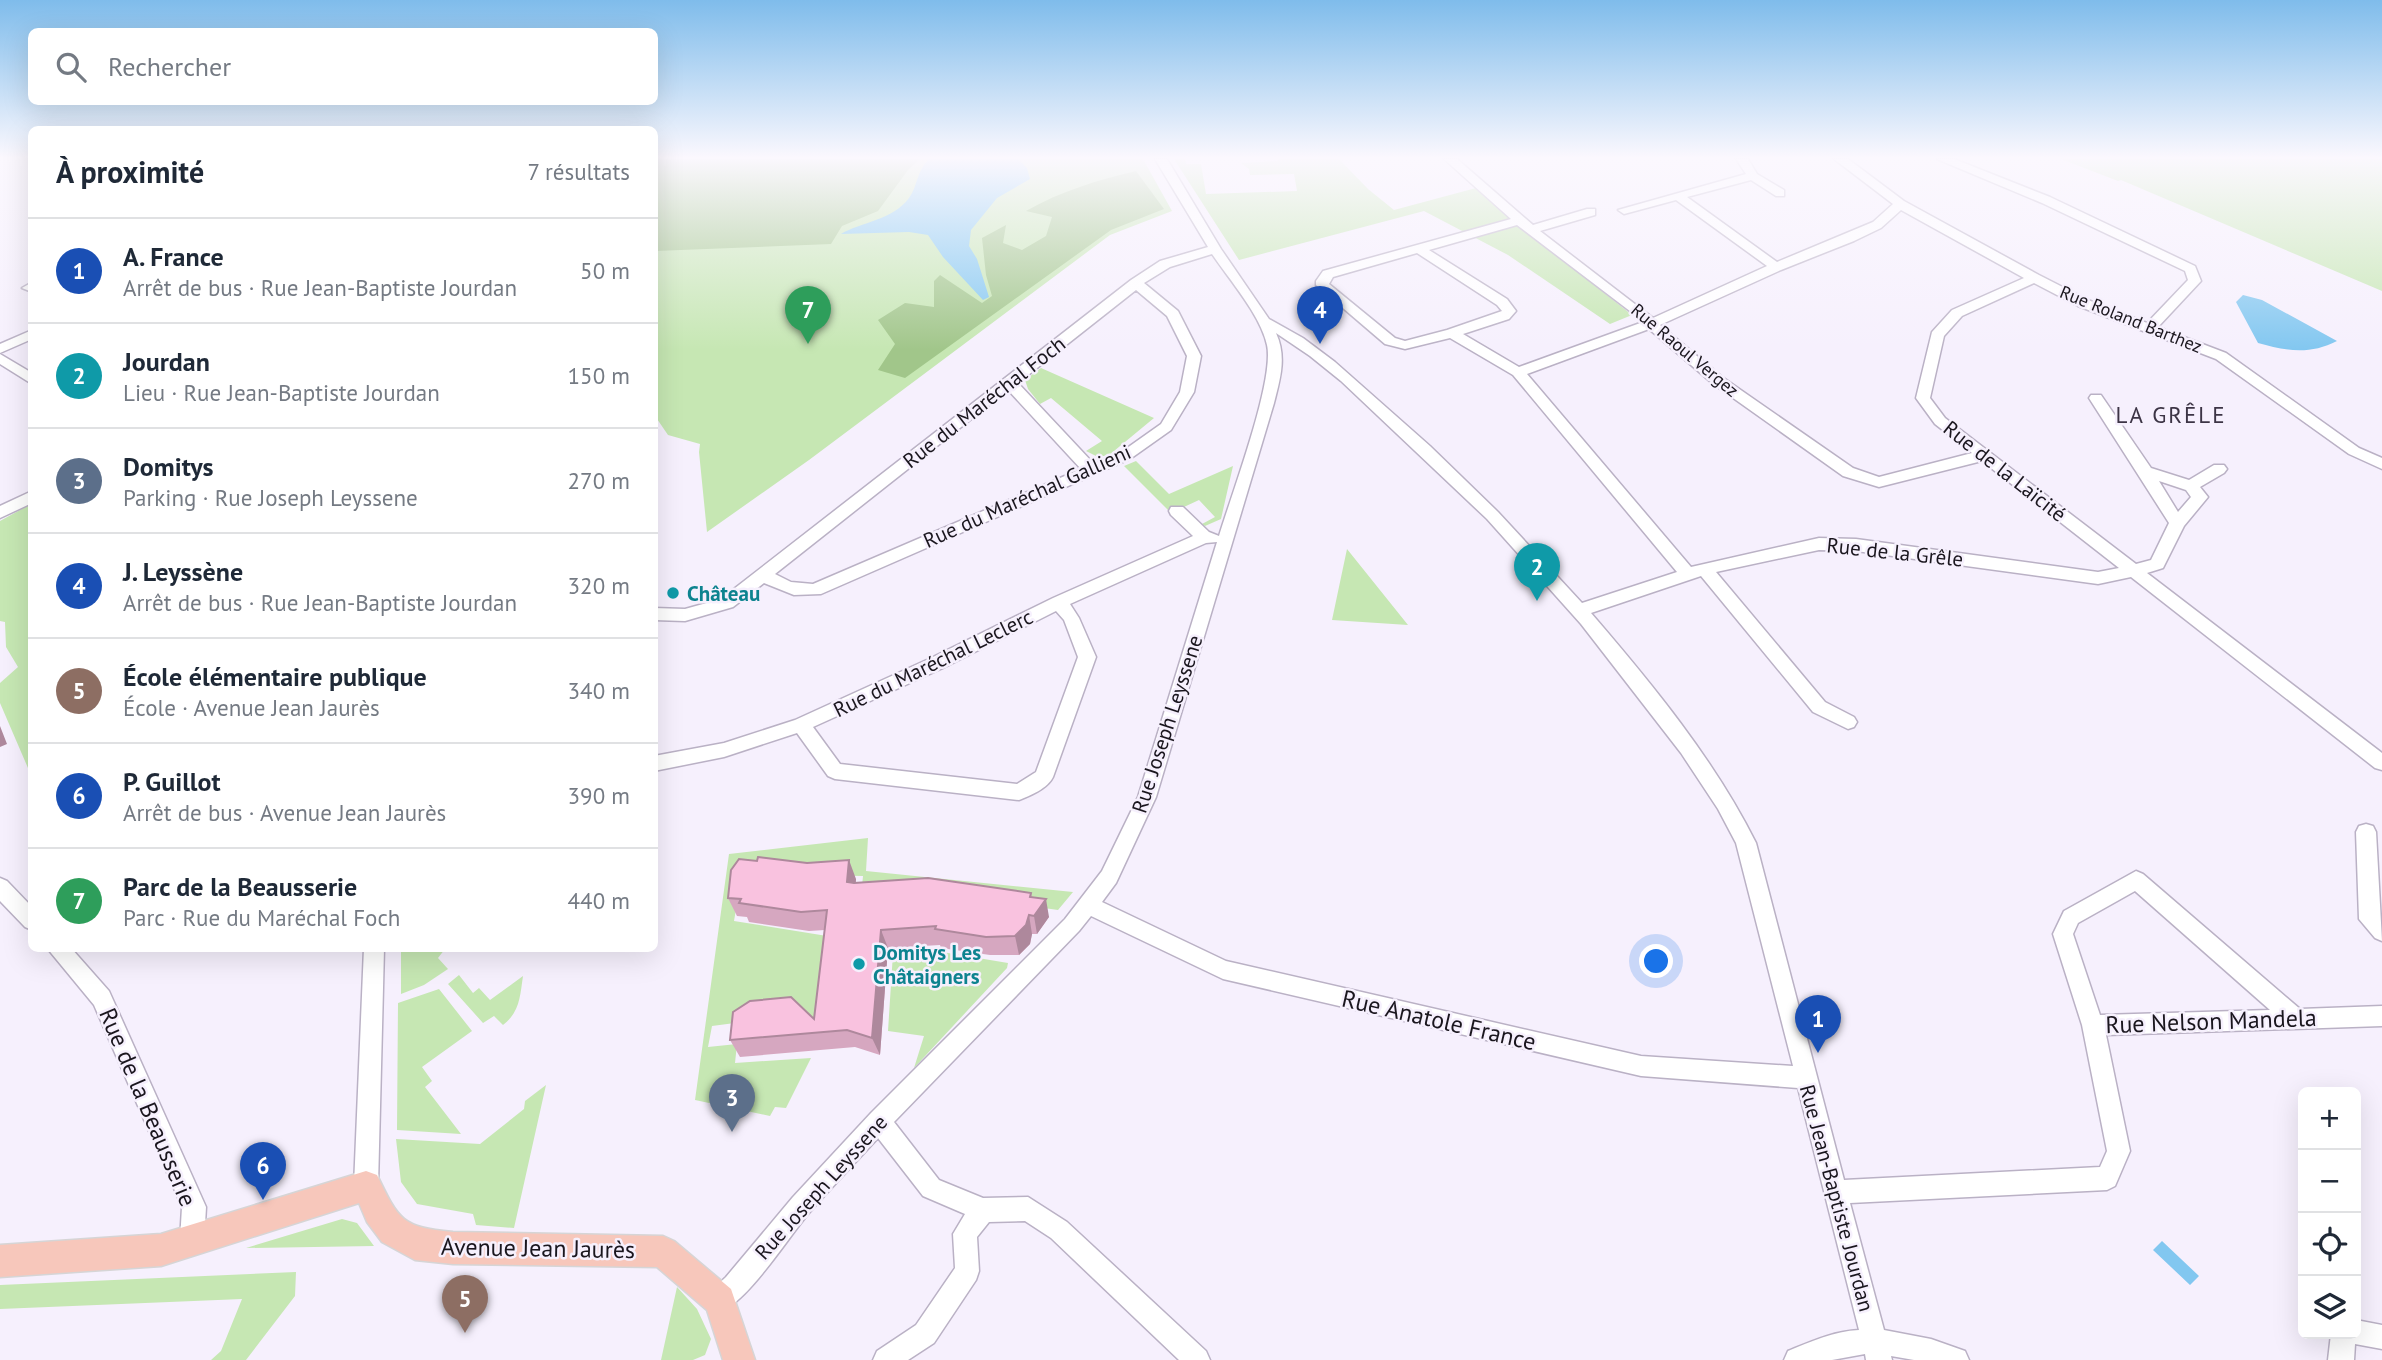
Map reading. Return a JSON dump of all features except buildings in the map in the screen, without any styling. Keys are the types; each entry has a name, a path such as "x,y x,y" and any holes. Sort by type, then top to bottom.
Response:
{"main road":[{"path":"0,1261 161,1250 366,1186"},
{"name":"Avenue Jean Jaurès","path":"366,1186 393,1231 415,1244 453,1248 663,1252 720,1300"},
{"path":"720,1300 739,1360"}],"street":[{"name":"Rue Joseph Leyssene","path":"720,1300 735,1286 801,1205 879,1121 1072,925 1109,877 1147,797 1267,403 1276,363 1274,344 1264,322 1200,222"},
{"path":"1419,249 1503,302 1509,311 1504,316 1405,345 1390,341 1323,285 1322,281 1328,274 1511,222"},
{"name":"Rue Raoul Vergez","path":"1523,222 1644,315 1717,380 1849,472 1879,482 1985,454"},
{"path":"1531,230 1556,222"},
{"path":"1715,222 1776,267"},
{"path":"1518,372 1651,324 1880,222"},
{"name":"Rue Roland Barthez","path":"1933,222 2083,303 2221,356 2354,451 2379,459"},
{"path":"2093,222 2190,269 2195,281 2150,327"},
{"name":"Rue du Maréchal Foch","path":"658,614 685,615 727,603 1136,284 1165,264 1215,248"},
{"name":"Rue de la Laïcité","path":"2034,278 1957,313 1937,335 1923,398 1940,421 2134,571"},
{"name":"Rue du Maréchal Gallieni","path":"765,576 790,589 815,590 1125,456 1166,427 1187,392 1194,356 1173,314 1136,284"},
{"name":"Rue Jean-Baptiste Jourdan","path":"1264,322 1290,334 1360,389 1443,464 1580,610 1706,770 1746,843 1877,1352"},
{"path":"1451,333 1518,372 1819,707 1848,722"},
{"path":"0,349 28,336"},
{"path":"1274,344 1307,347"},
{"path":"0,358 28,377"},
{"path":"1009,383 1091,470"},
{"path":"2096,398 2177,523"},
{"path":"2146,472 2191,486 2218,469"},
{"name":"Rue de la Grêle","path":"1580,610 1696,571 1819,544 1856,545 2098,578 2134,571 2157,564 2177,523 2200,497 2191,486"},
{"path":"0,513 28,498"},
{"path":"1177,511 1203,537 1225,539"},
{"name":"Rue du Maréchal Leclerc","path":"658,763 724,750 801,725 937,663 1059,602 1203,537"},
{"path":"2134,571 2382,763"},
{"path":"801,725 835,772 1019,792 1044,777 1087,657 1071,618 1059,602"},
{"path":"2366,832 2369,919 2382,932"},
{"path":"2093,1025 2063,934 2071,917 2136,880 2295,1018"},
{"path":"0,887 28,917"},
{"name":"Rue Anatole France","path":"1087,905 1223,970 1641,1066 1805,1078"},
{"name":"Rue de la Beausserie","path":"61,952 102,998 194,1207 192,1241"},
{"path":"366,1186 374,952"},
{"name":"Rue Nelson Mandela","path":"1836,1192 2107,1178 2119,1151 2093,1025 2382,1016"},
{"path":"879,1121 931,1188 983,1210 1028,1209 1059,1230 1197,1360"},
{"path":"886,1360 925,1334 967,1271 965,1234 983,1210"},
{"path":"2361,1333 2382,1337"},
{"path":"2342,1360 2343,1339"},
{"path":"1797,1360 1846,1343 1877,1352 1899,1345 1938,1352 1956,1360"}],"green space":[{"path":"658,222 1142,222 1110,235 809,460 707,532 700,444 668,435 658,420"},
{"path":"658,222 850,222 842,226 831,244 658,251"},
{"path":"1050,222 1130,222 1111,230 905,378 878,370 895,344 878,320 905,303 934,307 934,281 940,275 982,303 992,296 986,275 982,238 1006,225 1003,243 1022,250 1046,236"},
{"path":"1215,222 1381,222 1239,260"},
{"path":"1446,222 1516,222 1632,315 1610,324 1508,255"},
{"path":"2221,222 2382,222 2382,291"},
{"path":"1041,368 1154,418 1108,456 1096,456 1086,451 1102,441 1051,398 1040,404 1028,389 1025,380"},
{"path":"1136,461 1169,494 1233,466 1221,519 1205,526 1202,524 1215,517 1199,500 1171,513 1124,466"},
{"path":"28,506 28,768 0,703 0,683 18,667 6,647 5,622 0,621 0,521"},
{"path":"1347,549 1408,625 1332,620"},
{"path":"868,838 866,871 1073,892 1058,910 937,893 861,896 863,876 742,874 734,921 827,936 825,1012 814,1018 801,1010 712,1026 708,1047 737,1044 735,1063 811,1058 786,1108 775,1107 770,1116 695,1100 729,854"},
{"path":"930,950 1008,963 1007,968 914,1068 924,1036 888,1031 893,953"},
{"path":"401,952 443,952 438,958 448,969 424,985 401,994"},
{"path":"459,975 473,993 479,988 490,1000 523,976 518,1003 509,1020 503,1025 494,1016 483,1023 448,984"},
{"path":"439,989 472,1031 422,1067 432,1081 425,1087 461,1134 397,1130 398,1003"},
{"path":"546,1085 514,1228 476,1225 473,1214 417,1204 401,1182 396,1139 480,1144 524,1109 525,1101"},
{"path":"342,1219 357,1223 374,1246 246,1248"},
{"path":"296,1272 295,1296 246,1360 211,1360 221,1351 242,1299 0,1309 0,1285"},
{"path":"677,1287 697,1309 711,1339 705,1355 693,1360 661,1360"}],"water":[{"path":"869,222 977,222 971,230 969,246 977,259 989,297 983,300 943,257 928,235 909,232 841,234"},
{"path":"2243,295 2262,300 2337,341 2308,350 2278,348 2258,343 2236,302"},
{"path":"2162,1241 2199,1276 2190,1285 2153,1250"}],"place":[{"name":"Parc de la Beausserie","path":"808,344"},
{"name":"J. Leyssène","path":"1320,344"},
{"name":"Château","path":"673,593"},
{"name":"Jourdan","path":"1537,601"},
{"name":"Domitys Les Châtaigners","path":"859,964"},
{"name":"A. France","path":"1818,1053"},
{"name":"Domitys","path":"732,1132"},
{"name":"P. Guillot","path":"263,1200"},
{"name":"École élémentaire publique","path":"465,1333"}],"district":[{"name":"LA GRÊLE","path":"2171,414"}]}
